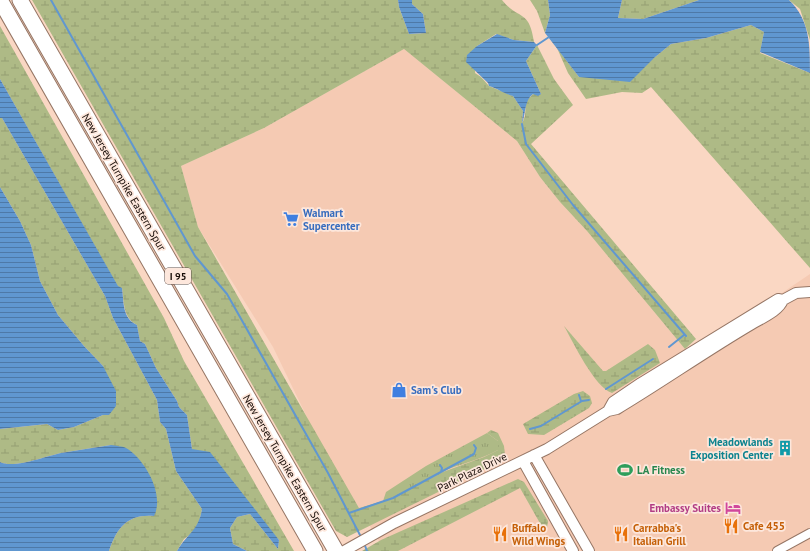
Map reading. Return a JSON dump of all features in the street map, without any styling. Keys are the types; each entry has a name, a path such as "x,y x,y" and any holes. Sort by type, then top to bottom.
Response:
{"highway":[{"name":"New Jersey Turnpike Eastern Spur","path":"0,0 315,551"},
{"name":"New Jersey Turnpike Eastern Spur","path":"20,0 336,551"}],"street":[{"name":"Park Plaza Drive","path":"344,551 378,532 534,456 608,411 613,402 675,366 778,299 783,300 796,294 810,292"},
{"path":"534,456 589,551"},
{"path":"523,461 573,551"},
{"path":"777,551 810,533"}],"shaded area":[{"path":"404,49 517,141 540,177 560,202 587,231 690,355 810,274 810,551 385,551 319,442 273,347 198,227 181,166 264,128"}],"green space":[{"path":"32,0 398,0 399,7 409,34 426,33 423,14 412,4 412,0 502,0 513,11 526,19 532,31 534,42 514,40 496,34 477,46 475,73 489,86 513,96 523,111 522,124 525,116 526,101 533,94 541,94 526,61 537,45 554,79 573,105 531,144 696,339 685,349 587,231 560,202 540,177 517,141 404,49 264,128 181,166 198,227 359,508 393,498 440,473 484,457 498,450 498,441 487,433 491,430 498,433 504,446 505,456 497,463 347,537 336,531"},
{"path":"530,0 548,0 550,15 545,33 537,11"},
{"path":"622,0 699,0 643,19 618,18"},
{"path":"789,0 810,0 810,40 800,9"},
{"path":"751,25 764,32 760,53 810,73 810,268 651,87 642,93 622,92 586,99 568,73 557,48 579,77 654,58 671,44 706,38"},
{"path":"0,26 164,318 184,361 294,551 247,551 233,544 230,528 237,517 250,514 278,549 279,540 192,449 187,415 179,407 177,401 156,368 145,344 140,341 137,325 129,318 125,309 122,288 118,287 0,79"},
{"path":"0,118 2,118 105,296 113,318 157,400 160,422 166,429 176,471 202,509 199,523 191,534 184,539 177,551 109,551 120,529 130,520 137,517 154,516 111,445 61,453 21,463 6,464 0,462 0,429 47,424 58,430 74,427 103,415 109,415 103,366 58,315 40,281 31,245 20,221 0,187"},
{"path":"564,326 603,371 606,371 648,344 655,350 660,363 612,393 605,389 592,374"},
{"path":"583,391 590,396 592,403 589,408 544,435 528,434 523,424 574,394"},
{"path":"487,433 498,441 498,450 484,457 441,472 398,495 383,501 386,492 426,466"},
{"path":"518,479 524,482 548,521 547,528 544,528 541,525 520,488 398,551 362,551 381,540"}],"water":[{"path":"398,0 412,0 412,4 423,14 426,33 409,34 399,7"},
{"path":"548,0 622,0 618,18 643,19 699,0 789,0 796,8 805,25 809,43 810,73 760,52 764,32 751,25 706,38 671,44 654,58 630,82 579,77 545,33 550,15"},
{"path":"497,34 514,40 534,42 537,45 526,61 541,94 538,96 533,94 528,100 522,124 523,111 513,96 489,86 488,83 466,62 467,55 477,46"},
{"path":"0,79 118,286 122,288 126,314 132,322 137,325 140,341 145,344 156,368 177,401 179,407 187,415 192,449 210,452 279,540 278,549 250,514 237,517 230,528 233,544 247,551 177,551 198,523 202,509 176,471 166,429 160,422 157,400 113,318 105,296 2,118 0,118"},
{"path":"0,187 20,221 31,245 40,281 58,315 103,366 116,391 116,406 109,415 103,415 74,427 58,430 47,424 0,429"},
{"path":"111,445 126,448 140,460 146,469 155,488 157,498 157,508 154,516 137,517 130,520 120,529 109,551 0,551 0,462 6,464 21,463 61,453"}],"waterway":[{"path":"51,0 195,256 227,294 328,473 361,537"},
{"path":"537,45 549,37"},
{"path":"522,124 526,144 573,205 686,336"},
{"path":"669,347 684,335"},
{"path":"606,389 653,359"},
{"path":"579,395 581,401"},
{"path":"530,429 541,426 582,401 589,400"},
{"path":"349,513 393,498 474,454 476,448 474,445"},
{"path":"440,465 442,468 441,472"},
{"path":"364,543 367,551"}],"place":[{"name":"Walmart Supercenter","path":"291,219"},
{"name":"Sam's Club","path":"399,390"},
{"name":"Meadowlands Exposition Center","path":"785,448"},
{"name":"LA Fitness","path":"625,470"},
{"name":"Embassy Suites","path":"733,508"},
{"name":"Cafe 455","path":"731,526"},
{"name":"Buffalo Wild Wings","path":"500,534"},
{"name":"Carrabba's Italian Grill","path":"621,534"}]}
